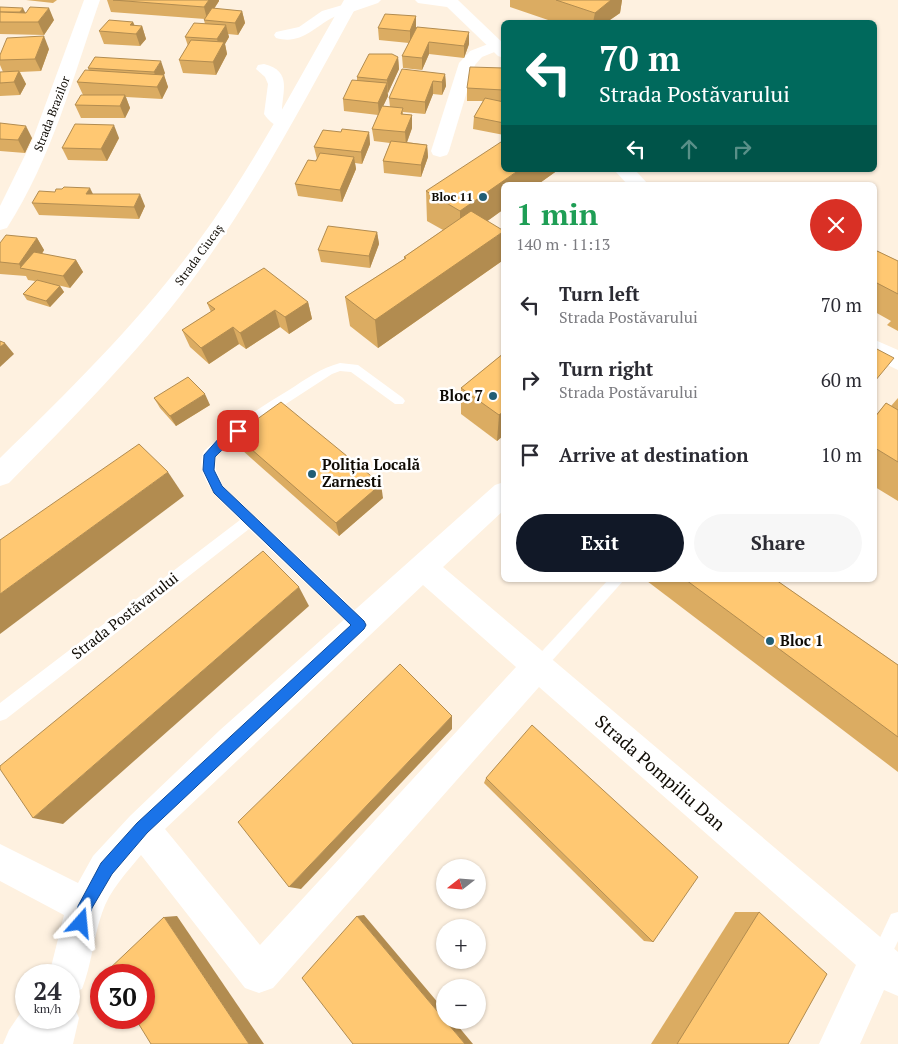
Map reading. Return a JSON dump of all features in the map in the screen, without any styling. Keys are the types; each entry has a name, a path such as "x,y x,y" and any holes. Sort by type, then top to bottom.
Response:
{"street":[{"name":"Strada Brazilor","path":"0,223 14,201 44,138 92,0"},
{"path":"282,35 304,31 327,14 349,5 372,0"},
{"path":"423,0 442,1 465,16 500,50"},
{"name":"Strada Ciucaș","path":"0,475 99,375 173,290 230,211 349,5"},
{"path":"440,152 467,63 476,54 500,50"},
{"path":"264,68 272,73 277,80 273,114 283,122"},
{"path":"626,172 636,182"},
{"path":"877,350 898,361"},
{"path":"71,964 85,906 106,868 142,828 501,496"},
{"name":"Strada Pompiliu Dan","path":"424,567 537,667 888,969"},
{"path":"142,828 259,974 537,667"},
{"path":"0,862 85,906"},
{"path":"839,1044 888,969"},
{"path":"23,1044 33,1029"},
{"path":"54,1044 57,1029"}],"lane":[{"path":"360,625 218,490 209,470 209,455 224,440 328,371 340,367 354,368 400,401"},
{"name":"Strada Postăvarului","path":"0,712 250,520"},
{"path":"537,667 615,582"},
{"path":"888,969 898,921"}],"building":[{"path":"113,0 209,0 204,7"},
{"path":"556,0 611,0 595,13"},
{"path":"0,7 23,8 20,12 0,12"},
{"path":"30,7 49,8 38,22 0,22 0,12 26,13"},
{"path":"212,8 242,11 235,23 204,20"},
{"path":"385,14 416,16 410,31 378,28"},
{"path":"109,20 133,22 130,25 142,26 136,34 99,31"},
{"path":"194,23 226,25 217,39 185,37"},
{"path":"417,27 469,32 464,46 429,42 422,58 402,56"},
{"path":"44,36 35,59 0,60 0,55 7,38"},
{"path":"191,40 224,42 213,62 179,60"},
{"path":"369,54 392,54 398,57 387,80 357,77"},
{"path":"95,57 161,61 154,72 88,68"},
{"path":"470,67 501,68 501,90 467,88"},
{"path":"402,69 445,74 442,82 433,81 425,102 389,98"},
{"path":"85,70 164,75 157,87 77,82"},
{"path":"19,71 14,82 0,83 0,72"},
{"path":"352,80 387,83 378,103 343,99"},
{"path":"81,95 125,95 120,106 75,105"},
{"path":"485,98 501,101 501,122 474,117"},
{"path":"382,106 403,108 401,114 412,115 405,132 372,129"},
{"path":"0,123 26,126 18,140 0,139"},
{"path":"75,124 114,125 101,149 62,148"},
{"path":"342,129 369,132 361,152 314,147 323,130 341,132"},
{"path":"391,141 427,145 421,165 383,161"},
{"path":"501,142 501,172 516,172 460,211 426,191"},
{"path":"320,153 354,157 340,190 295,184 308,160 316,161"},
{"path":"64,187 90,188 86,194 140,194 134,207 32,203 39,191 55,192 56,189"},
{"path":"471,211 501,229 501,233 375,320 345,297 406,258 404,257"},
{"path":"328,226 377,232 369,256 318,250"},
{"path":"6,235 37,238 19,264 0,262 0,243"},
{"path":"877,251 898,261 898,294 877,283"},
{"path":"34,252 76,260 63,276 20,268"},
{"path":"264,268 308,302 285,317 275,310 240,333 233,327 201,348 182,330 215,309 207,303"},
{"path":"37,280 60,286 46,301 23,294"},
{"path":"877,349 894,358 877,379"},
{"path":"501,355 501,413 499,415 461,388"},
{"path":"188,377 205,394 170,416 154,398"},
{"name":"Poliția Locală Zarnesti","path":"281,402 381,484 336,523 235,435"},
{"path":"886,403 898,410 898,462 877,449 877,414"},
{"path":"139,444 168,472 0,594 0,540"},
{"path":"263,551 299,587 33,818 0,769 0,766"},
{"path":"689,582 779,582 898,665 898,737"},
{"path":"400,664 452,716 289,887 238,822"},
{"path":"532,725 698,877 653,942 486,778"},
{"path":"759,912 827,974 788,1044 677,1044"},
{"path":"357,916 436,1010 436,1029 452,1029 465,1044 353,1044 302,978"},
{"path":"164,917 249,1044 151,1044 142,1029 155,1029 155,964 114,964"}],"place":[{"name":"Bloc 11","path":"483,197"},
{"name":"Bloc 7","path":"493,396"},
{"name":"Poliția Locală Zarnesti","path":"312,474"},
{"name":"Bloc 1","path":"770,641"}],"route":[{"path":"81,923 85,906 106,868 142,828 232,742 360,625 218,490 209,470 209,455 224,440 238,431"}]}
